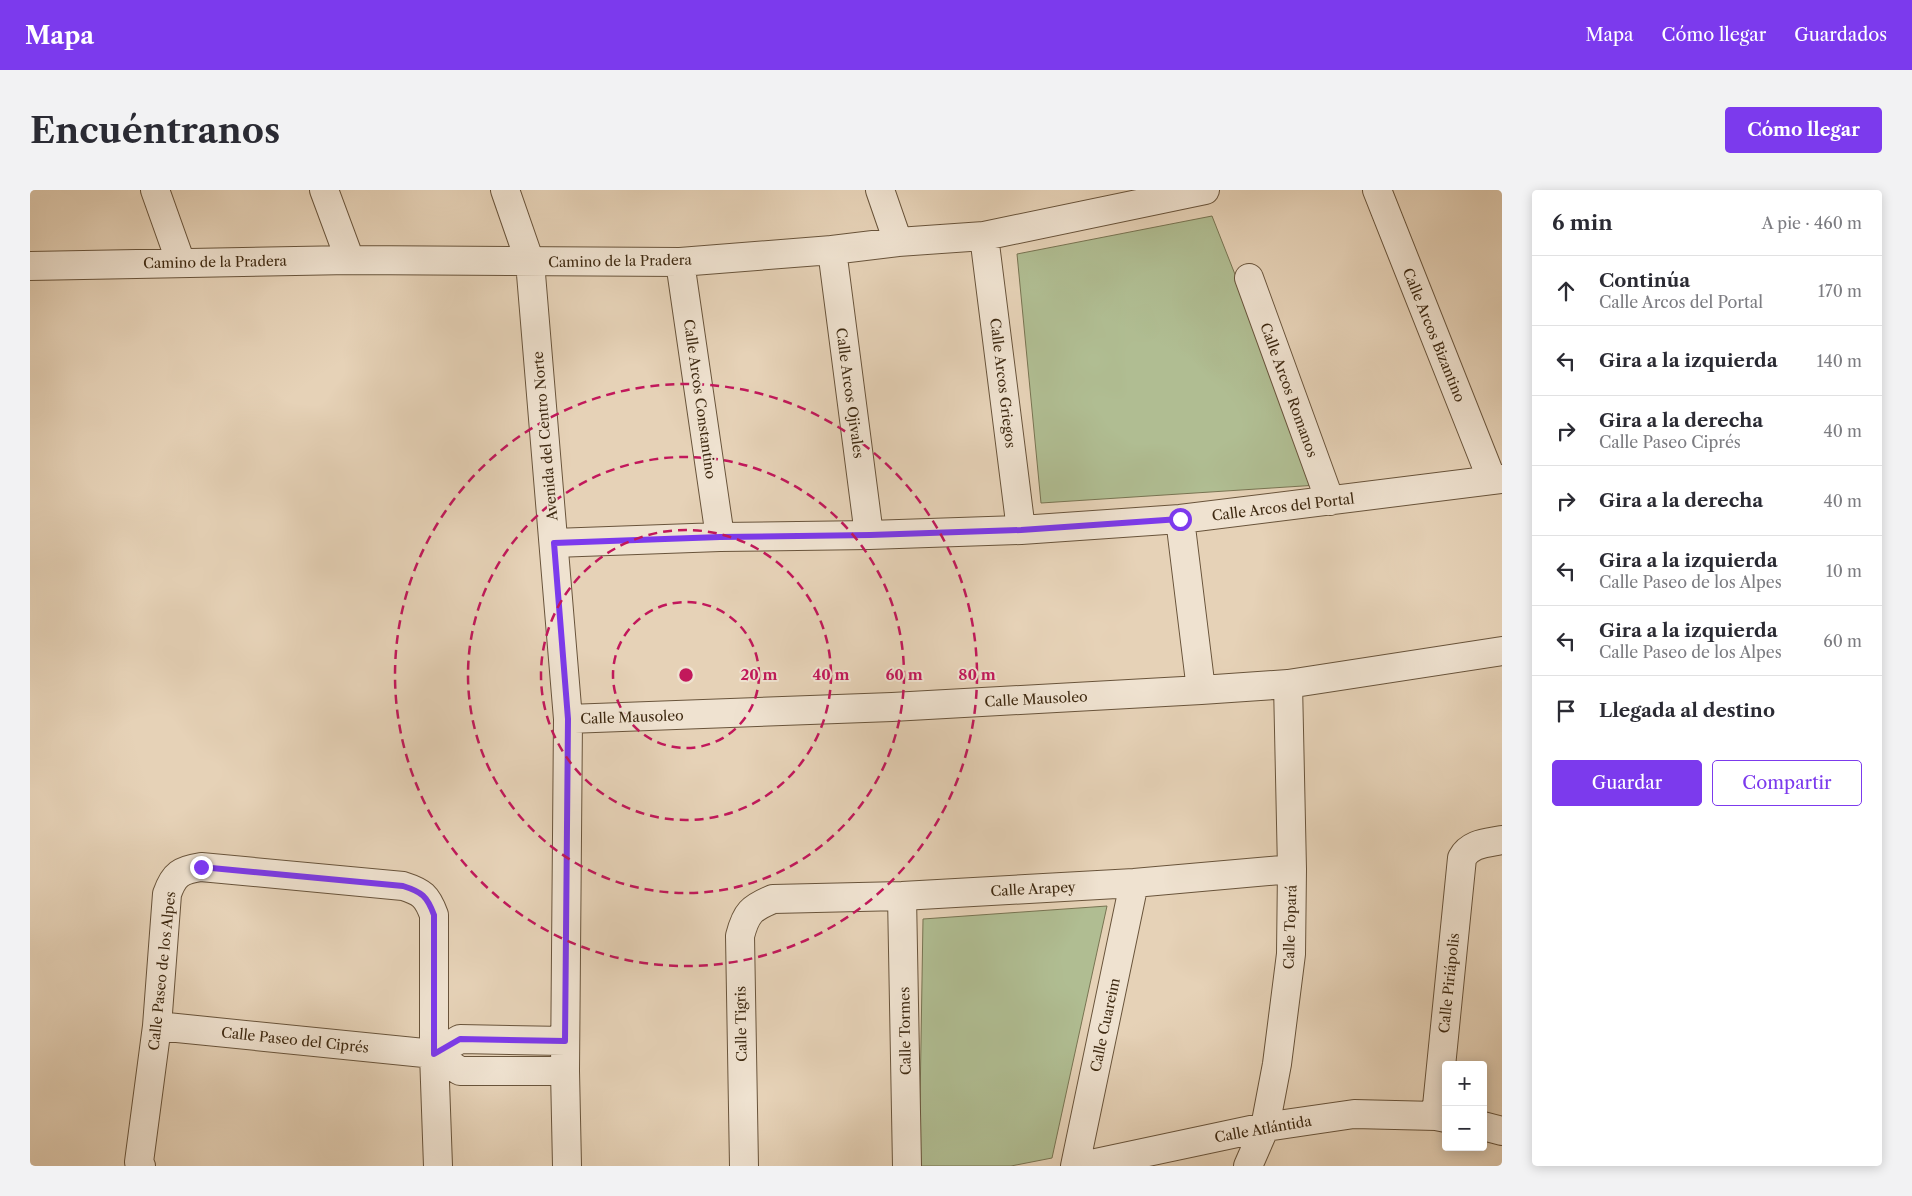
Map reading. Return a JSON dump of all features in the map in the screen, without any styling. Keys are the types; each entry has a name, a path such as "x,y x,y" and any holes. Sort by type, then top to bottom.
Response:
{"street":[{"path":"154,190 181,263"},
{"path":"324,190 350,260"},
{"name":"Avenida del Centro Norte","path":"505,190 530,262 568,719 565,1041 566,1166"},
{"path":"880,190 898,242"},
{"name":"Camino de la Pradera","path":"30,266 350,260 680,262 984,236 1204,190"},
{"name":"Calle Arcos Bizantino","path":"1377,190 1497,480"},
{"name":"Calle Arcos Griegos","path":"984,236 1021,530"},
{"name":"Calle Arcos Ojivales","path":"832,250 870,535"},
{"name":"Calle Arcos Constantino","path":"680,262 720,537"},
{"name":"Calle Arcos Romanos","path":"1249,278 1330,501"},
{"name":"Calle Arcos del Portal","path":"554,543 1021,530 1180,519 1497,480"},
{"path":"1180,519 1201,690"},
{"name":"Calle Mausoleo","path":"568,719 892,707 1288,684 1502,652"},
{"name":"Calle Topará","path":"1248,1166 1265,1127 1277,1064 1290,954 1292,869 1288,684"},
{"name":"Calle Piriápolis","path":"1441,1117 1460,864 1466,851 1482,844 1502,840"},
{"name":"Calle Paseo de los Alpes","path":"140,1164 156,1026 167,894 172,880 186,869 201,867 403,886 419,891 429,901 434,915 434,1054"},
{"name":"Calle Arapey","path":"774,899 902,896 1134,884 1292,869"},
{"name":"Calle Cuareim","path":"1075,1166 1134,884"},
{"name":"Calle Tormes","path":"902,896 907,1166"},
{"name":"Calle Tigris","path":"744,1166 740,936 745,918 756,906 774,899"},
{"name":"Calle Paseo del Ciprés","path":"156,1026 434,1054"},
{"path":"434,1054 460,1039 565,1041"},
{"path":"434,1054 460,1071 565,1071"},
{"path":"434,1054 438,1166"},
{"name":"Calle Atlántida","path":"1082,1166 1265,1127 1354,1114 1441,1117"},
{"path":"1487,1127 1502,1131"}],"green space":[{"path":"1212,216 1318,485 1041,503 1017,254"},
{"path":"1107,906 1052,1158 1011,1166 919,1166 923,919"}],"route":[{"path":"201,867 403,886 419,891 429,901 434,915 434,1054 460,1039 565,1041 568,719 554,543 1021,530 1180,519"}]}
